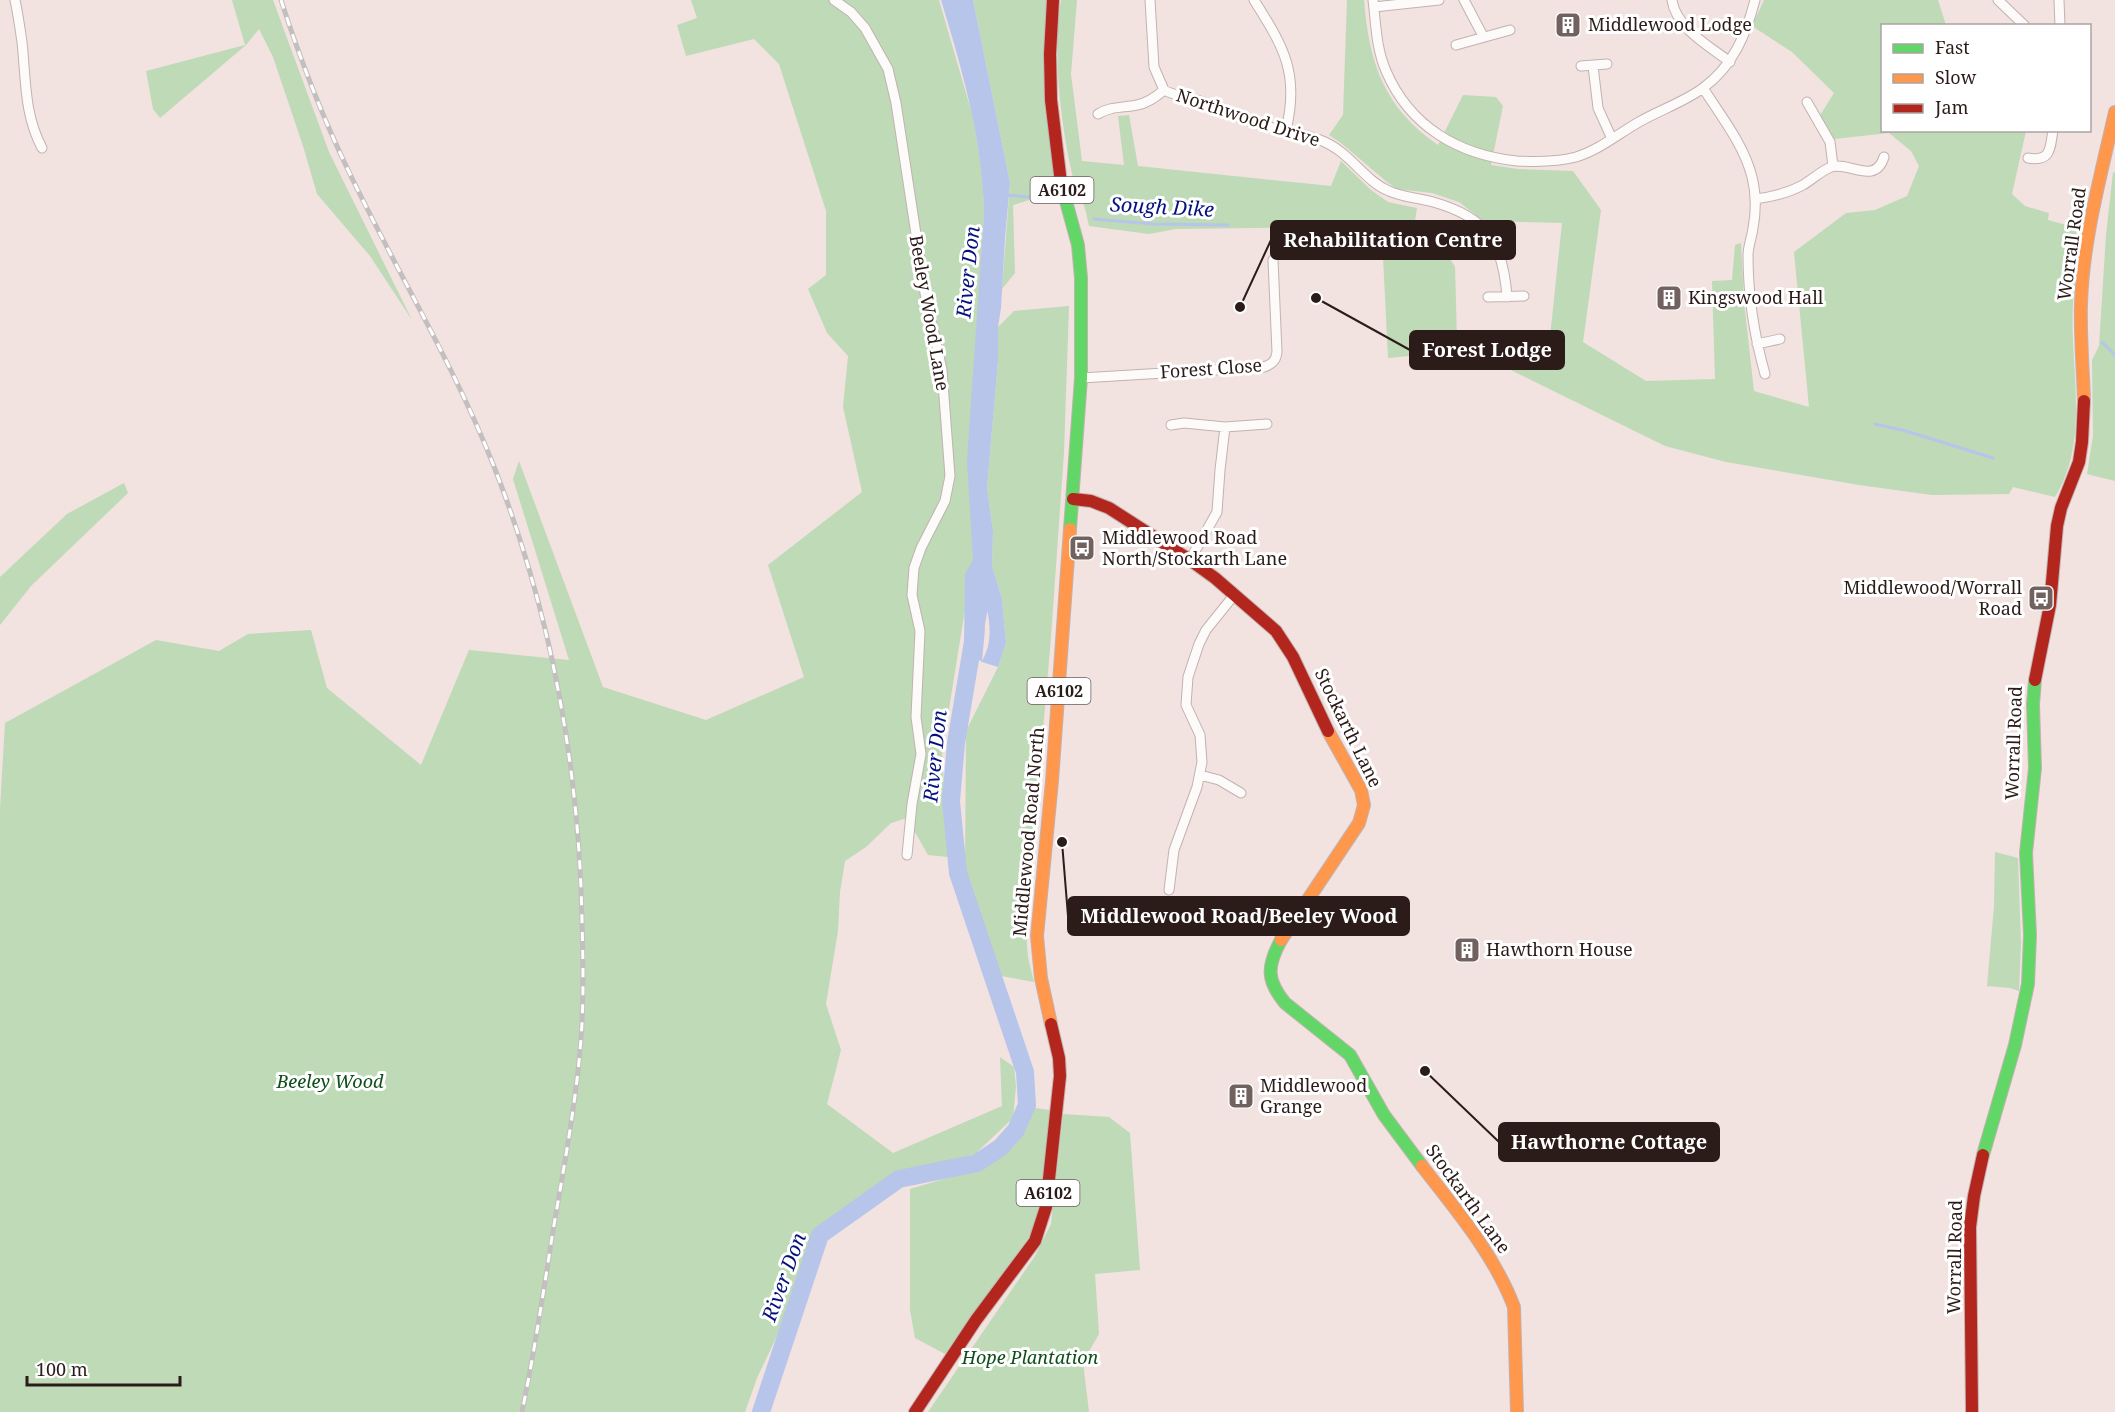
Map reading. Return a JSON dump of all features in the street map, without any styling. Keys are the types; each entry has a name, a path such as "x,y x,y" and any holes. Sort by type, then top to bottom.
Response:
{"street":[{"path":"15,0 22,42 24,85 30,116 42,148"},
{"name":"Beeley Wood Lane","path":"834,0 851,12 865,28 888,69 896,103 925,293 942,370 950,476 945,501 921,548 914,568 912,595 920,631 916,717 921,754 912,804 907,855"},
{"name":"Middlewood Road North","path":"915,1412 976,1320 1035,1241 1046,1207 1060,1076 1059,1058 1041,978 1037,936 1052,781 1073,499 1081,378 1082,300 1079,256 1060,183 1050,54 1053,0"},
{"name":"Northwood Drive","path":"1150,0 1154,68 1164,90 1174,96 1214,106 1253,123 1322,140 1345,153 1389,192 1458,210 1476,220 1491,236 1502,262 1507,297"},
{"path":"1254,0 1285,52 1291,98 1286,130"},
{"path":"1439,0 1374,3 1374,24 1380,54 1393,86 1421,123 1445,140 1496,159 1542,161 1578,156 1702,88 1730,62 1742,41 1755,0"},
{"path":"1464,0 1483,36"},
{"path":"1672,0 1676,14 1688,28 1730,62"},
{"path":"1998,0 2023,24"},
{"path":"2059,0 2060,24"},
{"path":"1456,45 1510,30"},
{"path":"1581,66 1607,64"},
{"path":"1593,66 1598,108 1612,139"},
{"path":"1702,88 1726,123 1752,177 1755,199 1748,253 1753,322 1765,374"},
{"name":"Northwood Drive","path":"1098,114 1112,107 1148,102 1164,90"},
{"path":"1807,102 1830,142 1833,166"},
{"name":"Worrall Road","path":"1972,1412 1970,1227 1972,1205 1976,1183 2013,1058 2028,981 2029,928 2026,852 2035,767 2034,680 2050,607 2056,532 2060,513 2079,462 2084,403 2081,303 2084,273 2095,203 2115,112"},
{"path":"2028,158 2039,160 2044,158 2048,153 2053,132"},
{"path":"1755,199 1788,192 1833,166 1870,171 1879,168 1884,158"},
{"name":"Forest Close","path":"1081,378 1270,365 1276,358 1277,352 1273,260"},
{"path":"1488,297 1524,296"},
{"path":"1757,344 1780,339"},
{"path":"1171,425 1184,423 1225,428 1267,424"},
{"path":"1190,560 1218,512 1225,428"},
{"name":"Stockarth Lane","path":"1073,499 1091,501 1109,508 1190,560 1269,624 1284,642 1333,743 1361,790 1364,805 1359,823 1275,952 1269,969 1273,987 1285,1002 1350,1055 1384,1115 1494,1264 1514,1307 1517,1412"},
{"path":"1169,890 1178,835 1200,775 1202,750 1200,735 1186,705 1188,677 1206,630 1234,594"},
{"path":"1200,775 1219,780 1241,793"}],"green space":[{"path":"232,0 273,0 329,152 412,320 370,256 317,194 273,57 259,29 246,45 160,118 153,109 146,71 245,45"},
{"name":"Beeley Wood","path":"691,0 939,0 973,117 983,177 984,213 976,344 973,560 942,752 948,857 928,855 907,818 891,823 866,847 845,861 840,892 838,931 826,1004 841,1050 827,1104 893,1153 1002,1106 1000,1057 1014,1067 1016,1086 1013,1118 975,1154 924,1168 845,1210 810,1267 757,1378 745,1412 0,1412 0,809 5,723 156,640 219,651 248,634 311,630 327,688 421,765 469,650 569,660 513,479 519,461 603,687 706,720 804,677 768,565 862,492 843,407 848,356 827,333 808,289 826,275 826,211 779,64 754,39 686,56 677,25 697,18"},
{"path":"973,0 1047,0 1057,186 1050,183 1031,183 1033,199 1013,205 1015,273 1002,289 1010,183"},
{"path":"1061,0 1077,0 1071,74 1082,161 1124,165 1118,116 1129,115 1138,166 1331,186 1341,161 1371,190 1388,202 1417,208 1413,234 1442,245 1455,267 1457,340 1497,355 1527,350 1550,337 1562,223 1484,221 1459,202 1432,193 1397,189 1329,135 1343,115 1347,0 1364,0 1366,23 1375,64 1392,99 1404,116 1420,131 1438,145 1463,95 1496,97 1503,106 1491,165 1518,169 1573,171 1601,210 1583,342 1646,381 1715,379 1712,281 1732,280 1735,245 1741,243 1744,302 1754,391 1809,407 1794,252 1846,213 1875,210 1907,196 1919,166 1911,151 1889,133 1834,139 1819,117 1834,93 1792,52 1752,26 1764,0 1938,0 1946,24 1881,24 1881,132 2026,132 2012,194 2025,206 2049,213 2048,220 2084,230 2073,303 2075,427 2066,474 2055,497 2013,487 2009,494 1932,495 1726,462 1665,446 1474,352 1462,351 1388,358 1383,256 1330,252 1326,227 1176,229 1149,234 1089,226 1074,182 1065,139 1059,91 1058,21"},
{"path":"2113,172 2115,173 2115,481 2087,474 2093,436 2092,360 2099,346 2106,235"},
{"path":"1069,306 1064,452 1026,930 1028,958 1034,982 1001,976 965,869 966,731 998,667 1006,643 1002,599 992,566 993,531 987,488 998,361 998,327 1014,311"},
{"path":"124,483 128,493 31,586 0,625 0,577 67,514"},
{"path":"1995,852 2018,858 2021,943 2019,991 1987,986 1994,906"},
{"path":"1035,1108 1050,1110 1037,1219 1029,1237 945,1354 915,1338 910,1310 910,1189 987,1166 1004,1154 1025,1131"},
{"name":"Hope Plantation","path":"1063,1114 1109,1117 1130,1133 1140,1270 1095,1274 1099,1334 1083,1362 1089,1412 928,1412 1035,1256 1051,1224"}],"water":[{"path":"941,0 973,0 1010,183 987,488 993,531 992,566 1002,599 1006,643 998,667 982,662 964,648 965,574 973,560 967,461 984,213 980,159 970,105","holes":["982,591 990,626 988,644 982,661 985,629 979,606"]}],"waterway":[{"name":"Sough Dike","path":"1005,195 1030,197"},
{"name":"Sough Dike","path":"1094,219 1153,224 1228,225"},
{"name":"Sough Dike","path":"2102,342 2115,355"},
{"name":"Sough Dike","path":"1875,424 1906,431 1993,458"},
{"name":"River Don","path":"761,1412 820,1235 899,1179 977,1163 1001,1147 1016,1130 1027,1105 1025,1072 958,873 951,801 956,743 983,582 982,570"}],"railway":[{"path":"281,0 312,87 339,151 460,390 493,464 531,575 558,688 568,746 580,862 582,1024 569,1138 522,1412"}],"traffic: fast":[{"path":"1064,194 1078,245 1081,278 1081,378 1070,529"},
{"path":"1983,1155 2015,1045 2028,984 2030,935 2026,853 2035,768 2033,704 2035,680"},
{"path":"1281,940 1271,965 1274,987 1285,1003 1350,1055 1384,1115 1422,1166"}],"traffic: slow":[{"path":"2084,401 2082,280 2094,207 2115,112"},
{"path":"1051,1024 1041,978 1037,936 1052,781 1070,529"},
{"path":"1281,940 1359,823 1364,805 1361,790 1328,731"},
{"path":"1422,1166 1485,1251 1514,1307 1517,1412"}],"traffic: jam":[{"path":"1053,0 1050,54 1051,100 1064,194"},
{"path":"2035,680 2050,605 2057,526 2061,508 2079,462 2084,401"},
{"path":"1073,499 1091,501 1109,508 1190,560 1215,578 1276,631 1293,657 1328,731"},
{"path":"915,1412 976,1320 1035,1241 1046,1207 1060,1076 1059,1058 1051,1024"},
{"path":"1972,1412 1970,1227 1983,1155"}],"place":[{"name":"Middlewood Lodge","path":"1568,25"},
{"name":"Forest Lodge","path":"1316,298"},
{"name":"Kingswood Hall","path":"1669,298"},
{"name":"Rehabilitation Centre","path":"1240,307"},
{"name":"Middlewood Road North/Stockarth Lane","path":"1082,548"},
{"name":"Middlewood/Worrall Road","path":"2041,598"},
{"name":"Middlewood Road/Beeley Wood","path":"1062,842"},
{"name":"Hawthorn House","path":"1467,950"},
{"name":"Hawthorne Cottage","path":"1425,1071"},
{"name":"Middlewood Grange","path":"1241,1096"}]}
